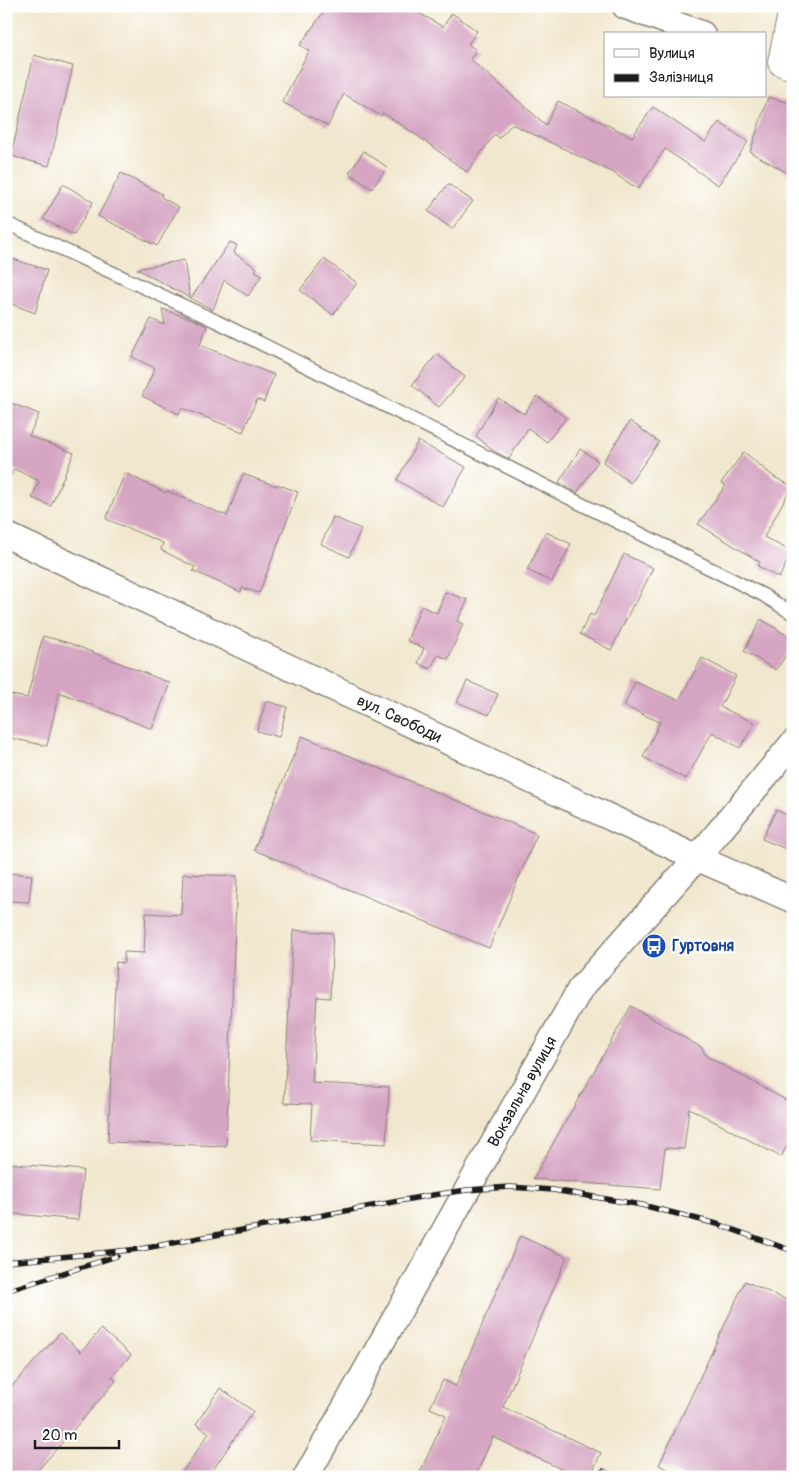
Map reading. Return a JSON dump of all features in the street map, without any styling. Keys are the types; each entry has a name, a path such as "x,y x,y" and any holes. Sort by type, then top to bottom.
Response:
{"street":[{"path":"625,6 696,32"},
{"path":"780,62 793,9"},
{"name":"вул. Свободи","path":"6,535 697,858 793,900"},
{"name":"Вокзальна вулиця","path":"306,1477 580,989 697,858 793,743"}],"lane":[{"path":"6,223 216,321 763,595 793,614"}],"building":[{"path":"328,6 407,6 443,27 452,13 477,31 468,44 476,50 470,59 546,125 558,101 632,137 653,107 705,142 719,122 748,142 718,185 665,149 638,189 612,172 512,124 499,138 495,134 467,172 383,113 381,116 344,94 328,126 282,102 309,51 300,45"},
{"path":"34,55 73,66 49,166 11,156"},
{"path":"768,97 793,104 793,176 750,152"},
{"path":"364,151 387,167 372,189 349,173"},
{"path":"121,173 162,194 161,197 179,207 157,246 98,216"},
{"path":"63,184 93,202 74,235 43,219"},
{"path":"448,184 473,201 452,229 428,211"},
{"path":"230,242 237,245 234,253 257,268 255,271 262,275 248,296 224,280 213,310 191,298"},
{"path":"13,259 47,270 35,313 6,302 6,283"},
{"path":"324,259 357,283 333,315 300,290"},
{"path":"184,260 190,298 137,269"},
{"path":"162,309 207,326 200,345 274,375 264,402 257,399 243,432 182,408 179,414 142,396 155,368 132,357 151,319 165,325"},
{"path":"437,354 465,377 439,407 412,385"},
{"path":"537,396 566,418 547,442 528,428 509,459 494,451 476,436 498,398 524,414"},
{"path":"6,401 39,414 29,436 74,453 51,506 32,498 39,481 14,469 6,487"},
{"path":"630,421 659,442 630,483 603,462"},
{"path":"418,441 466,467 443,507 397,480"},
{"path":"580,449 598,461 577,493 559,482"},
{"path":"744,452 774,477 792,486 764,537 792,552 779,578 758,566 760,562 698,524 726,485 721,483"},
{"path":"125,473 166,493 167,491 227,516 243,474 298,492 259,593 242,588 241,592 193,571 195,567 161,550 163,543 106,519"},
{"path":"333,517 361,529 349,557 321,544"},
{"path":"546,532 571,544 552,582 527,570"},
{"path":"624,554 653,568 611,650 580,634 590,614 594,616"},
{"path":"445,592 468,600 457,621 463,624 448,659 438,655 430,669 418,663 424,648 407,641 421,606 437,613"},
{"path":"761,619 793,639 793,645 776,670 744,651"},
{"path":"43,636 69,643 170,683 152,729 59,692 47,746 6,737 6,694 27,698"},
{"path":"702,658 736,676 720,707 755,723 740,748 712,732 686,779 643,757 660,722 624,706 635,682 679,700"},
{"path":"467,681 498,694 489,715 457,702"},
{"path":"266,701 287,707 279,737 257,731"},
{"path":"302,736 537,834 489,948 254,850"},
{"path":"776,810 793,818 793,852 762,839"},
{"path":"6,873 32,875 29,902 6,901"},
{"path":"183,874 237,876 226,1146 108,1142 116,962 124,963 124,952 144,953 146,913 181,915"},
{"path":"293,930 333,933 330,998 317,997 312,1083 389,1087 386,1144 310,1140 312,1104 284,1103"},
{"path":"631,1006 702,1048 706,1056 793,1104 793,1135 781,1157 689,1108 684,1149 665,1148 660,1189 533,1179"},
{"path":"6,1163 83,1170 78,1220 6,1213"},
{"path":"520,1236 567,1257 503,1407 601,1453 590,1477 578,1477 493,1437 475,1477 418,1477 446,1415 430,1408 443,1380 456,1386"},
{"path":"745,1281 793,1303 793,1477 684,1477 659,1465"},
{"path":"101,1329 131,1355 112,1377 116,1381 32,1477 6,1477 6,1393 60,1333 81,1352"},
{"path":"220,1388 253,1411 208,1477 179,1477 209,1433 196,1424"}],"railway":[{"path":"6,1262 140,1249 426,1196 467,1190 510,1187 553,1190 642,1205 717,1224 793,1251"},
{"path":"6,1291 117,1256"},
{"path":"603,1471 615,1477"}],"place":[{"name":"Гуртовня","path":"654,946"}]}
